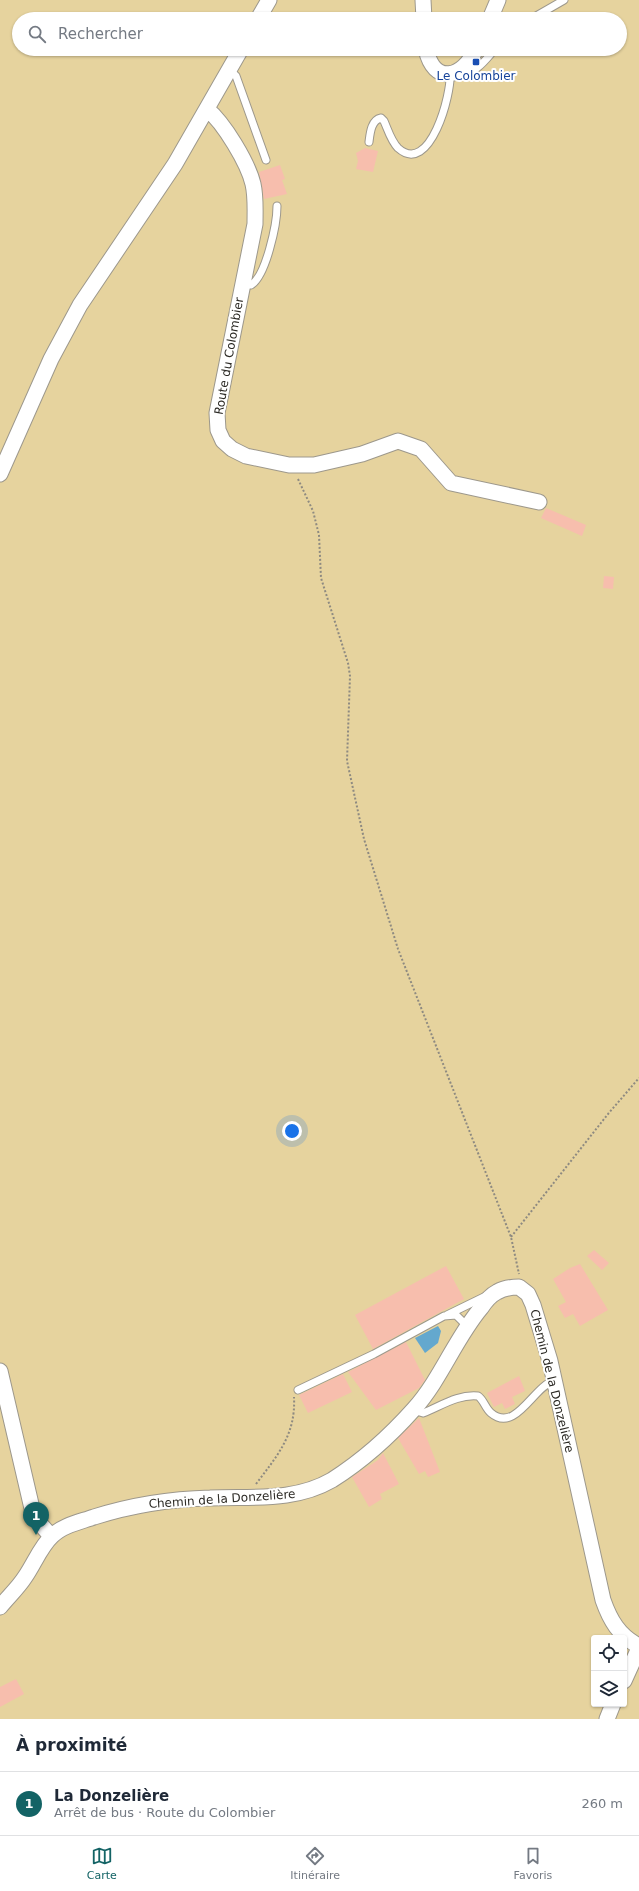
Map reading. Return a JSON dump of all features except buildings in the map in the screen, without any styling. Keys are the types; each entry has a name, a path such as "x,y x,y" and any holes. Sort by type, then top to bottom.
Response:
{"street":[{"path":"262,12 269,0"},
{"path":"422,0 423,12"},
{"path":"493,12 498,0"},
{"path":"0,474 51,359 80,305 175,164 237,56"},
{"path":"428,56 435,70 442,73 454,72 467,64 472,56"},
{"name":"Route du Colombier","path":"207,109 224,128 244,163 252,182 256,200 255,224 217,413 218,430 223,440 232,449 246,456 288,464 314,465 362,454 398,441 421,449 450,483 539,502"},
{"name":"Chemin de la Donzelière","path":"51,1536 71,1524 117,1510 152,1502 297,1495 319,1487 368,1454 414,1410 429,1391 466,1328 484,1303 496,1292 508,1287 519,1286 528,1294 534,1305 554,1381 603,1600 609,1617 618,1630 639,1647"},
{"path":"0,1371 34,1517 51,1536 24,1578 0,1607"},
{"path":"627,1674 639,1647"},
{"path":"606,1719 612,1707"}],"lane":[{"path":"543,12 564,0"},
{"path":"369,142 374,123 381,118 384,121 394,143 399,149 414,153 421,150 428,143 441,123 454,72 464,74 474,70 489,56"},
{"path":"230,69 236,76 266,160"},
{"path":"242,285 251,285 256,282 260,276 275,226 277,206"},
{"path":"298,1390 374,1354 459,1308 496,1292"},
{"path":"444,1316 456,1315 464,1323 466,1328"},
{"path":"414,1410 423,1413 469,1395 478,1396 482,1399 491,1413 499,1416 510,1417 530,1402 545,1384 554,1381"}],"path":[{"path":"288,464 302,486 313,511 319,535 321,578 348,663 350,676 347,761 354,801 366,846 398,949 511,1237 520,1276 519,1286"},
{"path":"511,1237 608,1114 639,1078"},
{"path":"251,1498 254,1486 282,1447 291,1430 295,1416 294,1396 298,1390"}],"shaded area":[{"path":"0,0 639,0 639,1719 0,1719"}],"water":[{"path":"438,1326 441,1331 438,1343 425,1353 415,1338"}],"place":[{"name":"Le Colombier","path":"476,62"},
{"name":"La Donzelière","path":"36,1535"}]}
